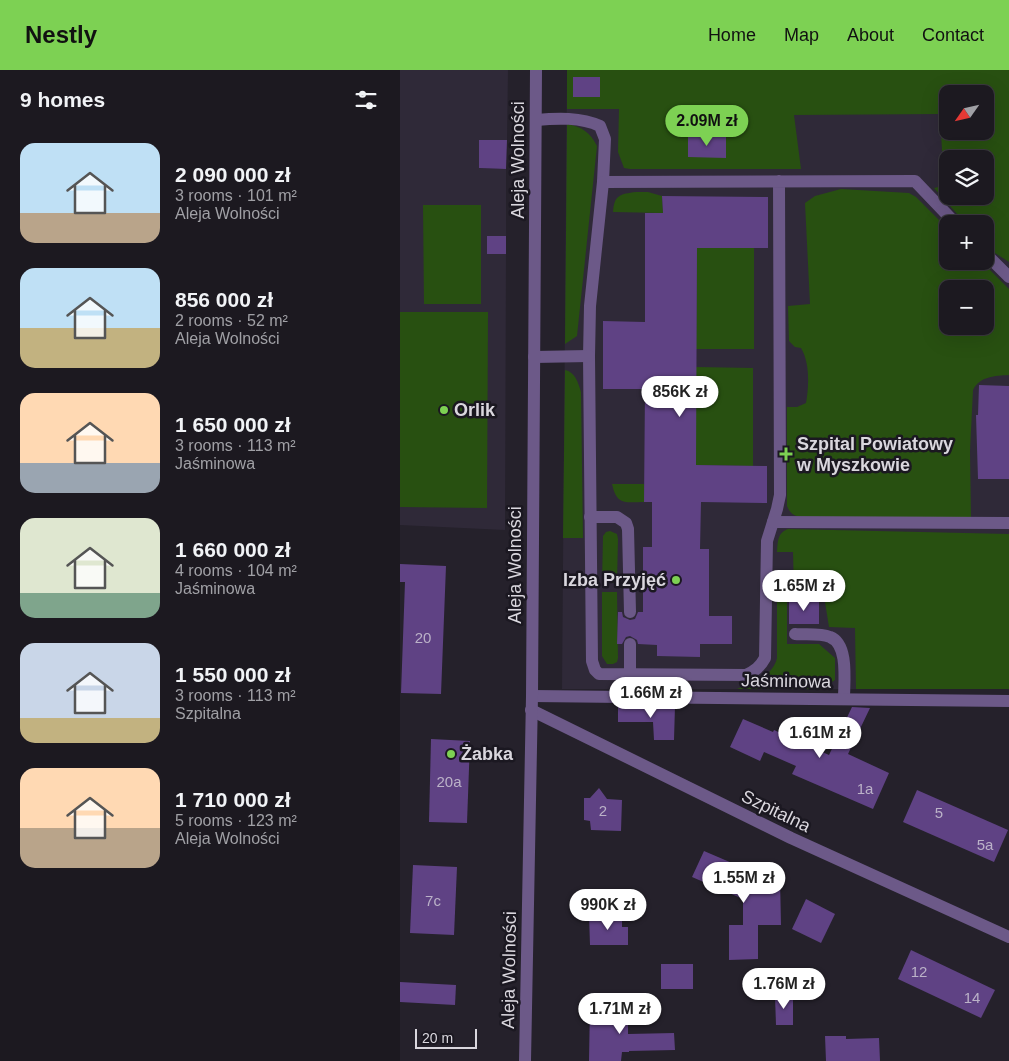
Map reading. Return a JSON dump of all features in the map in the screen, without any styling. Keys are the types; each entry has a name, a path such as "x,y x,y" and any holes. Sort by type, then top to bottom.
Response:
{"street":[{"name":"Aleja Wolności","path":"526,1061 532,710 536,70"},
{"path":"536,120 550,118 589,121 600,126 605,139 604,182 590,306 589,356 592,666 599,674 746,675 761,665 765,658 767,541 780,495 779,181"},
{"path":"604,182 915,181 947,215"},
{"path":"994,262 1009,277"},
{"path":"534,357 589,356"},
{"path":"590,518 617,517 626,522 628,529 630,612"},
{"path":"773,522 1009,523"},
{"path":"795,634 825,636 833,638 839,643 843,661 844,699"},
{"path":"630,644 630,675"},
{"name":"Jaśminowa","path":"532,696 1009,700"},
{"name":"Szpitalna","path":"532,710 791,838 1009,937"}],"shaded area":[{"path":"400,70 508,70 507,140 480,140 479,168 506,169 506,236 487,236 487,254 506,254 505,530 400,525"},
{"name":"Szpital Powiatowy w Myszkowie","path":"567,70 1009,70 1009,689 562,689"}],"green space":[{"path":"567,70 1009,70 1009,262 994,252 994,215 958,215 949,205 994,205 994,150 942,150 941,140 994,140 994,85 939,85 939,114 794,115 801,169 624,168 618,152 619,109 567,109"},
{"path":"567,124 585,131 597,146 577,336 565,344"},
{"path":"939,187 939,194 934,188"},
{"path":"841,189 909,193 916,197 939,220 939,270 990,270 1009,289 1009,375 993,376 984,379 973,390 970,451 971,517 804,517 793,514 787,506 787,407 797,407 806,403 808,382 804,354 801,348 795,347 789,341 788,306 810,304 805,203 815,196"},
{"path":"636,192 648,192 662,196 663,213 613,212 616,199 619,196"},
{"path":"423,205 481,205 481,304 424,304"},
{"path":"697,248 754,248 754,349 696,349"},
{"name":"Orlik","path":"400,312 488,312 487,508 400,507"},
{"path":"696,367 753,368 753,466 696,465"},
{"path":"565,370 574,375 581,392 583,538 563,538"},
{"path":"612,484 644,484 645,502 627,502 619,499"},
{"path":"788,529 1009,534 1009,689 856,689 855,628 829,627 824,596 787,598 787,644 819,644 835,658 835,680 822,689 737,689 762,678 771,670 777,658 777,591 794,591 793,552 777,552 780,535"},
{"path":"610,531 617,534 618,539 617,583 602,583 603,536 606,532"},
{"path":"602,592 617,592 618,658 617,662 613,664 607,664 602,656"}],"building":[{"path":"573,77 600,77 600,97 573,97"},
{"path":"688,137 726,137 726,158 688,157"},
{"path":"479,140 507,140 506,169 479,168"},
{"path":"662,196 768,197 768,248 697,248 696,465 767,466 767,503 701,502 700,549 709,549 709,616 732,616 732,644 700,644 700,657 657,656 657,645 638,644 637,640 630,636 626,637 622,644 617,644 618,612 622,612 623,617 630,620 635,619 638,612 643,612 643,547 652,547 652,502 644,502 645,389 603,389 603,321 645,322 645,213 663,213"},
{"path":"487,236 506,236 506,254 487,254"},
{"path":"979,385 1009,386 1009,479 978,479 976,415 978,415"},
{"path":"400,564 446,566 441,694 401,693 405,582 400,582"},
{"path":"789,599 819,599 819,624 789,624"},
{"path":"618,705 675,706 674,740 654,740 653,722 618,722"},
{"path":"852,707 870,708 848,754 889,773 873,809 792,774 796,766 764,752 760,761 730,747 743,719 773,732 774,730 829,755"},
{"path":"431,739 470,741 467,823 429,822"},
{"path":"599,788 607,799 622,800 621,831 591,830 590,821 584,820 584,798 590,798"},
{"path":"917,790 1008,830 994,862 903,822"},
{"path":"704,851 732,863 725,879 780,878 781,925 758,925 758,959 729,960 729,925 743,925 743,899 692,877"},
{"path":"413,865 457,867 454,935 410,933"},
{"path":"806,899 835,914 821,943 792,929"},
{"path":"589,915 622,915 622,927 628,927 628,945 590,945"},
{"path":"911,950 995,990 981,1018 898,979"},
{"path":"661,964 693,964 693,989 661,989"},
{"path":"400,982 456,985 455,1005 400,1002"},
{"path":"775,996 793,996 793,1025 776,1025"},
{"path":"590,1004 621,1004 621,1016 628,1016 628,1034 674,1033 675,1050 629,1051 622,1052 621,1061 589,1061"},
{"path":"825,1036 846,1036 846,1039 879,1038 880,1061 826,1061"}],"place":[{"name":"Orlik","path":"444,410"},
{"name":"Szpital Powiatowy w Myszkowie","path":"786,454"},
{"name":"Izba Przyjęć","path":"676,580"},
{"name":"Żabka","path":"451,754"}]}
